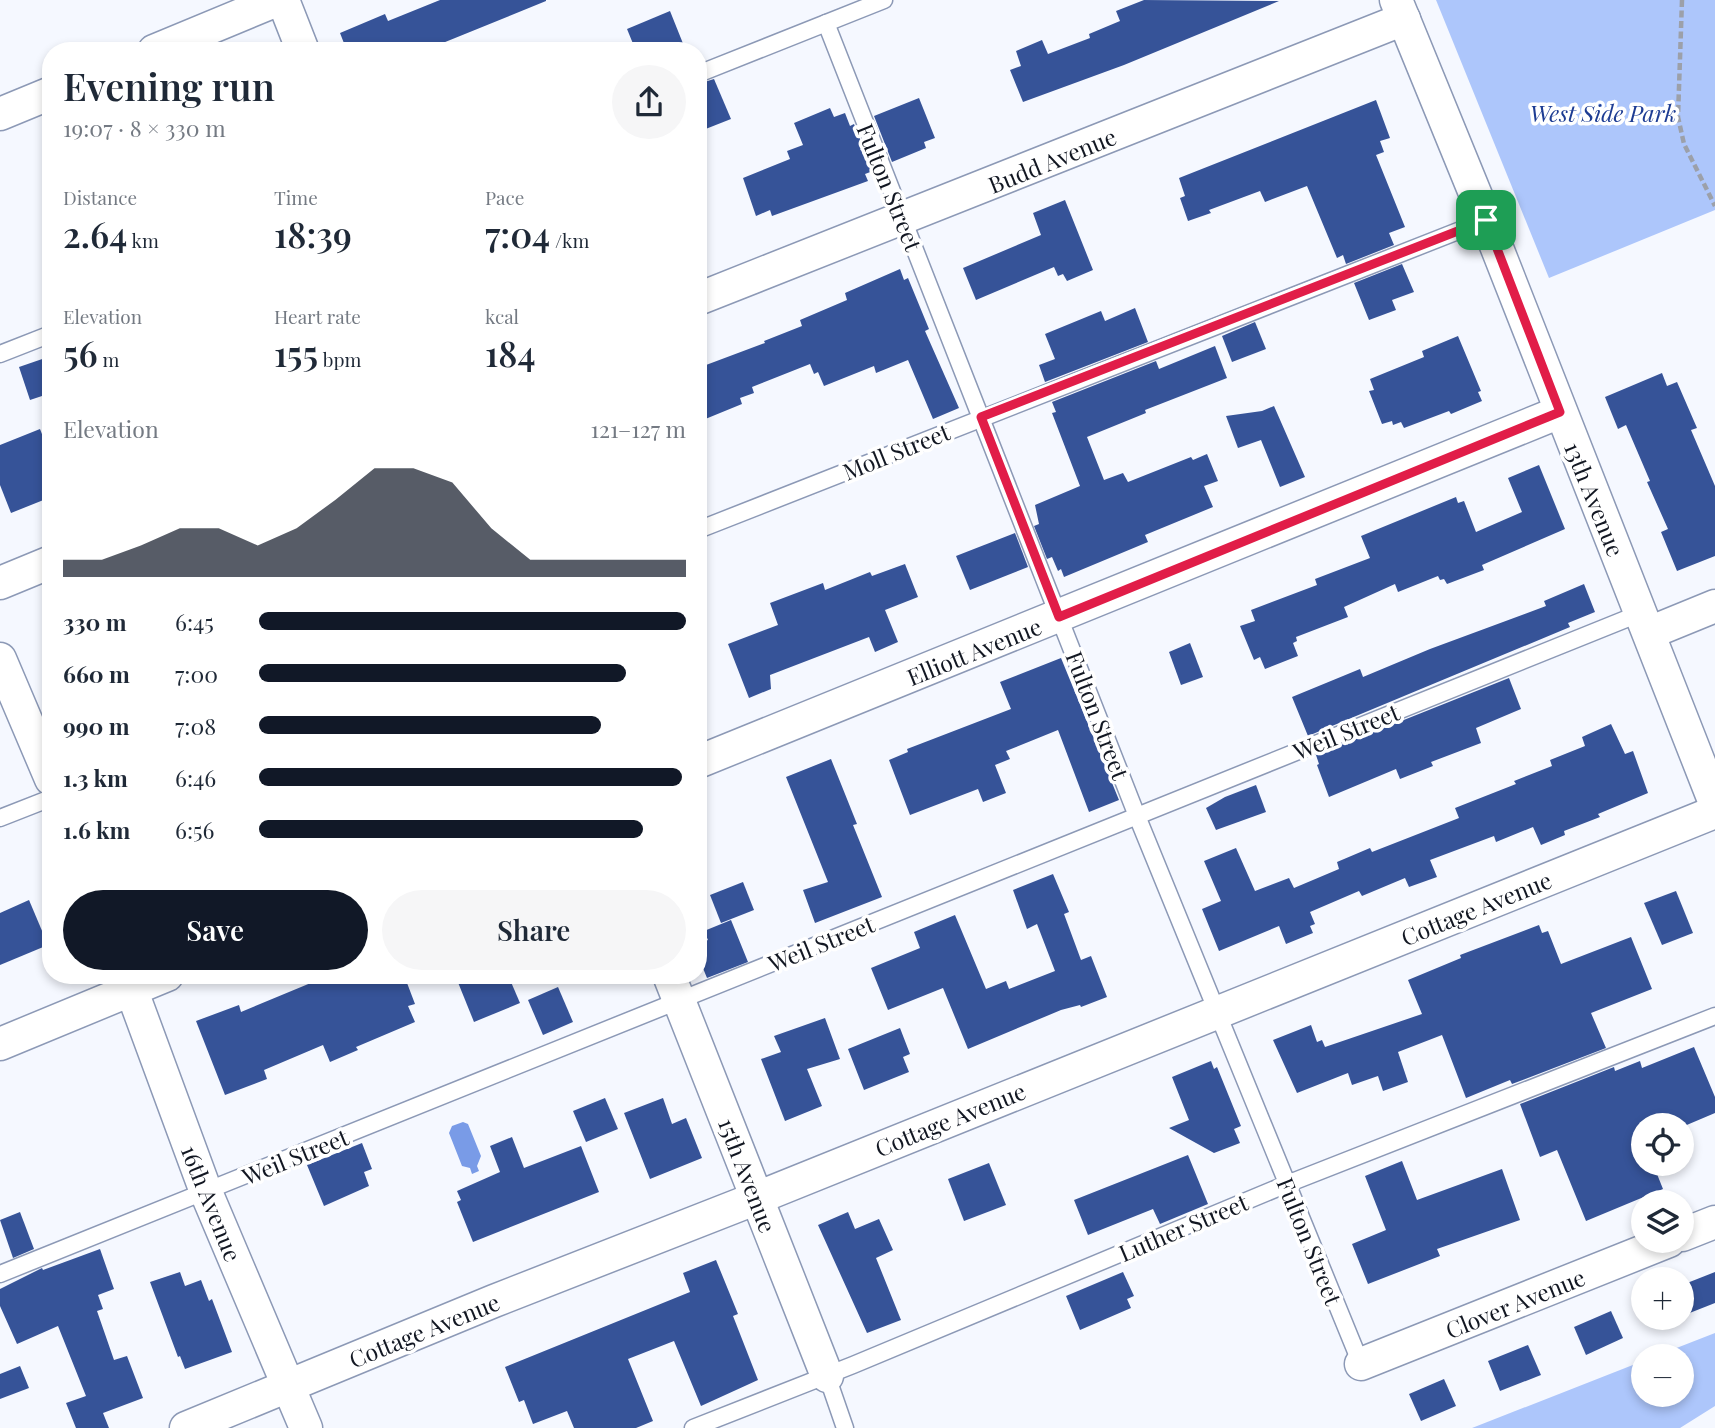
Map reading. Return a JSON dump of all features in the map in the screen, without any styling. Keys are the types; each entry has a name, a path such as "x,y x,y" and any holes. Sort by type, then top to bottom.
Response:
{"street":[{"path":"176,42 280,0 299,42"},
{"name":"Budd Avenue","path":"707,295 903,219 1400,10"},
{"name":"13th Avenue","path":"1400,10 1486,220 1715,803"},
{"path":"0,114 42,97"},
{"name":"Elliott Avenue","path":"707,757 1560,412"},
{"path":"0,583 42,566"},
{"path":"1645,623 1715,606"},
{"path":"0,659 42,758"},
{"name":"Cottage Avenue","path":"186,1428 287,1385 1715,812"},
{"path":"0,1044 125,984"},
{"name":"16th Avenue","path":"130,984 206,1192 306,1428"},
{"name":"15th Avenue","path":"674,988 827,1376"},
{"path":"1694,1230 1715,1222"},
{"name":"Clover Avenue","path":"1361,1364 1639,1253"}],"lane":[{"path":"707,70 884,0"},
{"name":"Fulton Street","path":"826,23 1137,816 1361,1364"},
{"name":"Moll Street","path":"707,526 1486,220"},
{"path":"0,354 42,338"},
{"name":"Weil Street","path":"707,976 1645,623"},
{"path":"0,818 42,802"},
{"name":"Weil Street","path":"0,1273 206,1192 674,988"},
{"name":"Luther Street","path":"693,1428 827,1376 1287,1184 1715,1016"},
{"path":"827,1376 845,1428"}],"path":[{"path":"1682,0 1678,117 1684,144 1715,206"}],"green space":[{"name":"West Side Park","path":"1436,0 1715,0 1715,210 1549,278"},
{"path":"1715,1333 1715,1406 1680,1428 1472,1428 1631,1366 1631,1407 1694,1407 1694,1344 1687,1344"}],"shaded area":[{"path":"463,1122 468,1124 481,1156 477,1166 479,1171 472,1174 470,1168 462,1166 449,1133 452,1126"}],"building":[{"path":"440,0 546,0 445,42 344,42 340,33 385,14 388,21"},
{"path":"1144,0 1279,1 1124,65 1023,102 1010,70 1021,66 1016,51 1042,40 1048,54 1090,38 1089,34 1120,21 1116,11"},
{"path":"670,11 682,42 632,42 627,29"},
{"path":"714,79 731,119 707,128 707,81"},
{"path":"919,98 935,138 924,142 926,148 892,162 874,116"},
{"path":"1376,100 1390,138 1380,141 1384,152 1376,155 1405,227 1389,233 1394,245 1346,264 1343,255 1337,258 1307,186 1265,202 1260,191 1188,221 1180,198 1185,196 1179,178"},
{"path":"830,108 834,117 845,113 850,126 854,124 873,171 865,174 868,181 772,216 770,210 756,216 743,178 790,159 787,151 803,145 794,123"},
{"path":"1065,200 1093,270 1067,281 1063,274 1058,276 1054,267 976,300 963,268 1041,235 1033,213"},
{"path":"1402,264 1414,292 1392,300 1396,310 1369,320 1354,283"},
{"path":"900,269 904,280 908,278 929,329 925,331 959,408 933,419 908,360 876,373 874,366 824,386 818,372 814,374 810,364 752,387 754,393 740,398 742,404 707,418 707,365 802,326 800,320 847,300 845,293"},
{"path":"1135,308 1148,342 1045,382 1039,365 1055,359 1045,334 1101,311 1105,321"},
{"path":"1255,322 1266,349 1232,362 1222,336"},
{"path":"1458,336 1481,391 1478,392 1482,401 1451,414 1449,411 1404,428 1401,422 1393,425 1392,421 1382,424 1369,391 1374,390 1370,379 1424,357 1422,351"},
{"path":"1215,346 1227,378 1145,410 1146,413 1087,437 1104,480 1123,473 1128,482 1191,457 1193,460 1207,454 1218,481 1204,486 1213,507 1145,535 1148,542 1064,577 1052,557 1047,559 1034,526 1039,524 1035,505 1080,486 1052,413 1056,412 1052,402 1156,361 1159,369"},
{"path":"42,359 42,396 30,400 19,367"},
{"path":"1662,373 1667,386 1677,382 1697,428 1691,430 1715,486 1715,556 1677,571 1661,532 1668,529 1647,482 1650,481 1626,425 1618,429 1605,397"},
{"path":"1274,406 1305,477 1280,487 1261,440 1238,448 1226,416 1262,411"},
{"path":"40,429 42,501 11,513 0,485 0,445"},
{"path":"1539,465 1565,529 1482,565 1484,570 1447,584 1438,576 1398,592 1395,584 1344,607 1348,617 1296,637 1297,641 1293,643 1298,656 1265,669 1260,657 1254,660 1240,626 1255,621 1251,610 1317,585 1315,579 1370,558 1361,536 1456,497 1458,503 1464,501 1476,532 1522,512 1508,478"},
{"path":"1015,533 1028,567 970,590 956,556"},
{"path":"905,564 918,597 885,610 898,642 875,652 869,637 770,675 771,689 749,698 728,644 778,625 770,603 823,583 825,590 870,572 872,576"},
{"path":"1584,584 1595,612 1568,623 1570,627 1308,736 1292,697 1360,669 1363,677 1546,606 1544,601"},
{"path":"1190,643 1203,677 1181,685 1169,652"},
{"path":"1061,658 1119,800 1089,812 1058,730 1006,751 1010,759 995,765 1006,793 983,802 978,789 910,815 889,760 908,752 907,749 1011,709 1000,682"},
{"path":"1509,678 1521,709 1476,728 1481,743 1431,762 1433,766 1400,779 1396,769 1329,797 1316,755"},
{"path":"1611,724 1625,754 1633,751 1648,793 1598,814 1600,817 1564,831 1565,835 1541,845 1533,827 1496,842 1494,836 1430,860 1437,877 1409,887 1405,878 1362,896 1359,891 1310,912 1315,924 1310,926 1313,933 1286,944 1279,926 1219,951 1202,909 1221,901 1204,861 1236,848 1255,891 1289,878 1294,888 1339,869 1337,862 1370,848 1372,852 1459,818 1455,808 1516,784 1514,781 1552,766 1550,760 1585,746 1582,737"},
{"path":"831,759 857,824 853,825 882,897 815,923 803,890 828,882 786,777"},
{"path":"1256,785 1266,812 1216,830 1206,808"},
{"path":"1053,874 1069,912 1064,914 1081,960 1091,956 1107,997 1081,1007 1080,1005 1061,1010 968,1049 943,988 888,1010 871,968 920,948 914,932 955,915 986,989 1006,981 1009,989 1055,971 1037,924 1027,929 1013,890"},
{"path":"743,882 754,910 721,923 710,895"},
{"path":"1676,891 1693,933 1662,945 1644,903"},
{"path":"29,900 42,931 42,948 0,965 0,913"},
{"path":"731,920 748,962 707,978 707,930"},
{"path":"1539,925 1542,933 1548,931 1561,964 1631,937 1652,989 1591,1013 1606,1048 1512,1084 1510,1080 1466,1098 1442,1035 1398,1052 1408,1082 1383,1091 1378,1076 1352,1085 1348,1073 1297,1093 1273,1040 1311,1025 1317,1042 1322,1040 1325,1047 1422,1014 1408,980 1461,958 1460,955"},
{"path":"308,984 407,984 415,1004 408,1006 415,1022 356,1047 358,1050 330,1062 323,1045 264,1070 267,1079 225,1095 196,1021 239,1005 241,1012"},
{"path":"459,984 512,984 520,1003 474,1022"},
{"path":"558,987 573,1022 543,1035 528,1000"},
{"path":"825,1018 840,1059 807,1069 822,1106 785,1121 761,1059 781,1052 774,1036"},
{"path":"900,1028 910,1054 903,1057 909,1072 864,1090 848,1049"},
{"path":"1694,1047 1715,1097 1715,1113 1694,1122 1694,1113 1631,1113 1631,1176 1658,1176 1663,1189 1631,1190 1631,1202 1586,1221 1557,1150 1540,1157 1520,1104 1614,1067 1615,1071 1640,1061 1642,1068"},
{"path":"1211,1061 1214,1069 1217,1067 1241,1126 1234,1129 1240,1143 1214,1153 1169,1128 1189,1120 1172,1077"},
{"path":"605,1098 618,1129 586,1142 573,1111"},
{"path":"663,1098 672,1124 686,1118 702,1158 650,1179 624,1113"},
{"path":"512,1137 524,1168 581,1146 599,1192 473,1242 457,1202 461,1200 457,1191 500,1172 490,1146"},
{"path":"362,1143 372,1169 364,1172 369,1186 324,1206 307,1165"},
{"path":"1188,1155 1208,1204 1160,1224 1153,1209 1088,1235 1074,1200"},
{"path":"1402,1161 1417,1200 1502,1169 1520,1220 1437,1249 1440,1256 1368,1284 1352,1244 1386,1230 1365,1176"},
{"path":"989,1163 1006,1205 964,1221 948,1179"},
{"path":"20,1212 34,1249 13,1258 0,1220"},
{"path":"848,1212 855,1229 879,1219 893,1250 876,1258 901,1320 867,1333 818,1225"},
{"path":"100,1249 114,1289 98,1295 103,1309 97,1311 114,1360 127,1356 143,1398 103,1413 109,1428 76,1428 66,1403 86,1396 58,1326 17,1344 0,1306 0,1289 42,1268 43,1270"},
{"path":"716,1260 738,1314 733,1316 758,1380 701,1406 674,1341 628,1359 653,1421 636,1428 574,1428 567,1411 533,1424 524,1400 519,1402 505,1367 690,1292 683,1273"},
{"path":"180,1272 185,1286 201,1280 209,1301 212,1299 232,1352 185,1369 150,1282"},
{"path":"1123,1272 1134,1296 1127,1299 1131,1308 1080,1330 1066,1296"},
{"path":"1715,1272 1715,1303 1694,1311 1694,1280"},
{"path":"1611,1311 1623,1338 1586,1355 1574,1327"},
{"path":"1528,1345 1541,1375 1500,1391 1488,1361"},
{"path":"20,1366 29,1388 0,1399 0,1374"},
{"path":"1444,1379 1456,1406 1421,1421 1409,1394"}],"route":[{"path":"1486,220 1560,412 1059,617 981,417 1486,220"}]}
